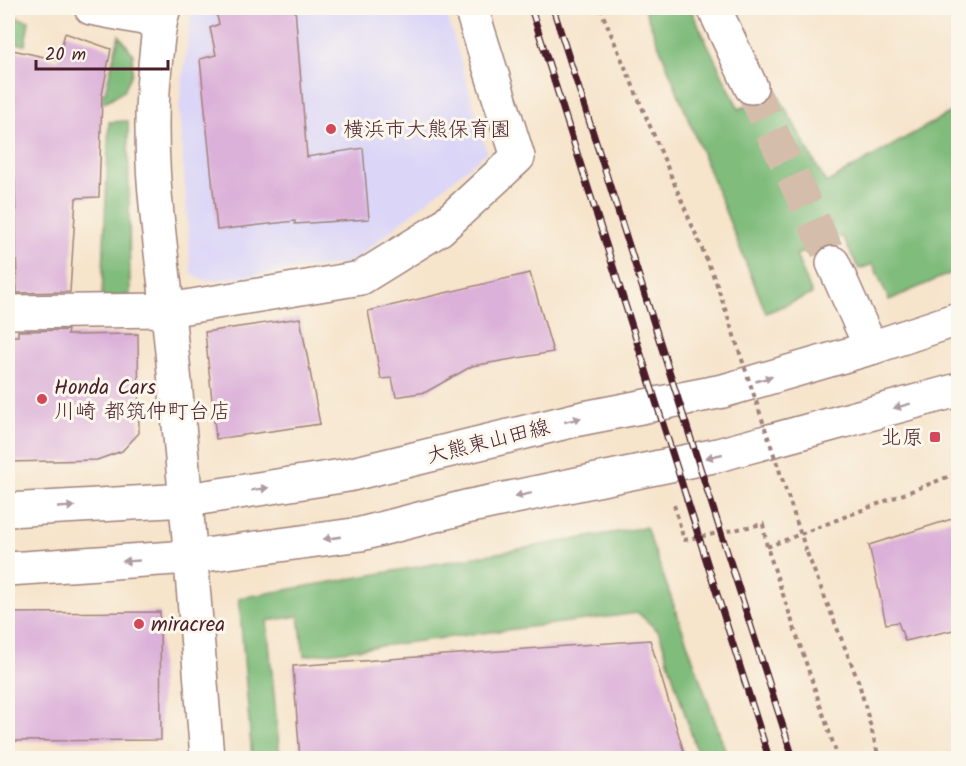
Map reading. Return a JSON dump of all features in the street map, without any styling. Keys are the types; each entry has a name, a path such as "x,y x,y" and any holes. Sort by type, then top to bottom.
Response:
{"street":[{"path":"91,8 161,14 151,96 153,199 168,310 207,759"},
{"path":"8,312 168,310 361,278 440,229 518,158 471,8"},
{"path":"714,8 751,87"},
{"path":"833,263 871,348"},
{"name":"大熊東山田線","path":"8,510 186,500 348,475 579,419 723,391 871,348 958,319"},
{"path":"8,569 190,557 361,534 466,507 718,455 958,390"}],"path":[{"path":"600,8 716,282 807,553 859,683 879,759"},
{"path":"767,547 958,473"},
{"path":"674,502 684,540 763,524 767,547 837,759"}],"shaded area":[{"name":"横浜市大熊保育園","path":"192,8 445,8 487,152 351,263 206,281 191,273 179,107"}],"green space":[{"path":"644,8 690,8 739,109 777,93 826,183 958,108 958,270 889,300 873,264 859,269 842,236 796,255 812,294 766,313"},
{"path":"8,15 29,21 25,45 8,41"},
{"path":"119,35 133,54 132,73 124,91 103,103 43,98 45,82 105,93"},
{"path":"128,121 130,295 102,298 109,122"},
{"path":"646,527 728,758 699,758 659,632 638,613 304,656 299,616 267,621 280,758 252,758 239,598"}],"building":[{"path":"215,8 295,8 307,157 363,148 369,219 295,224 295,221 217,230 200,59 216,55 210,28 219,24"},
{"path":"65,33 111,49 102,95 99,197 76,198 70,292 17,293 15,179 8,178 8,49 58,60"},
{"path":"530,273 553,352 472,366 426,392 396,397 392,378 381,379 368,311"},
{"path":"300,318 320,424 216,439 205,332"},
{"path":"68,330 67,335 138,334 139,433 122,451 97,460 8,462 8,336 18,336 18,331"},
{"path":"958,517 958,629 905,641 898,622 886,624 869,545"},
{"path":"160,612 161,740 10,741 9,613"},
{"path":"650,640 686,759 300,759 293,666"}],"tunnel":[{"path":"751,87 833,263"}],"railway":[{"path":"531,8 769,758"},
{"path":"553,8 793,758"}],"place":[{"name":"横浜市大熊保育園","path":"331,129"},
{"name":"Honda Cars 川崎 都筑仲町台店","path":"42,399"},
{"name":"北原","path":"935,437"},
{"name":"miracrea","path":"139,624"}]}
